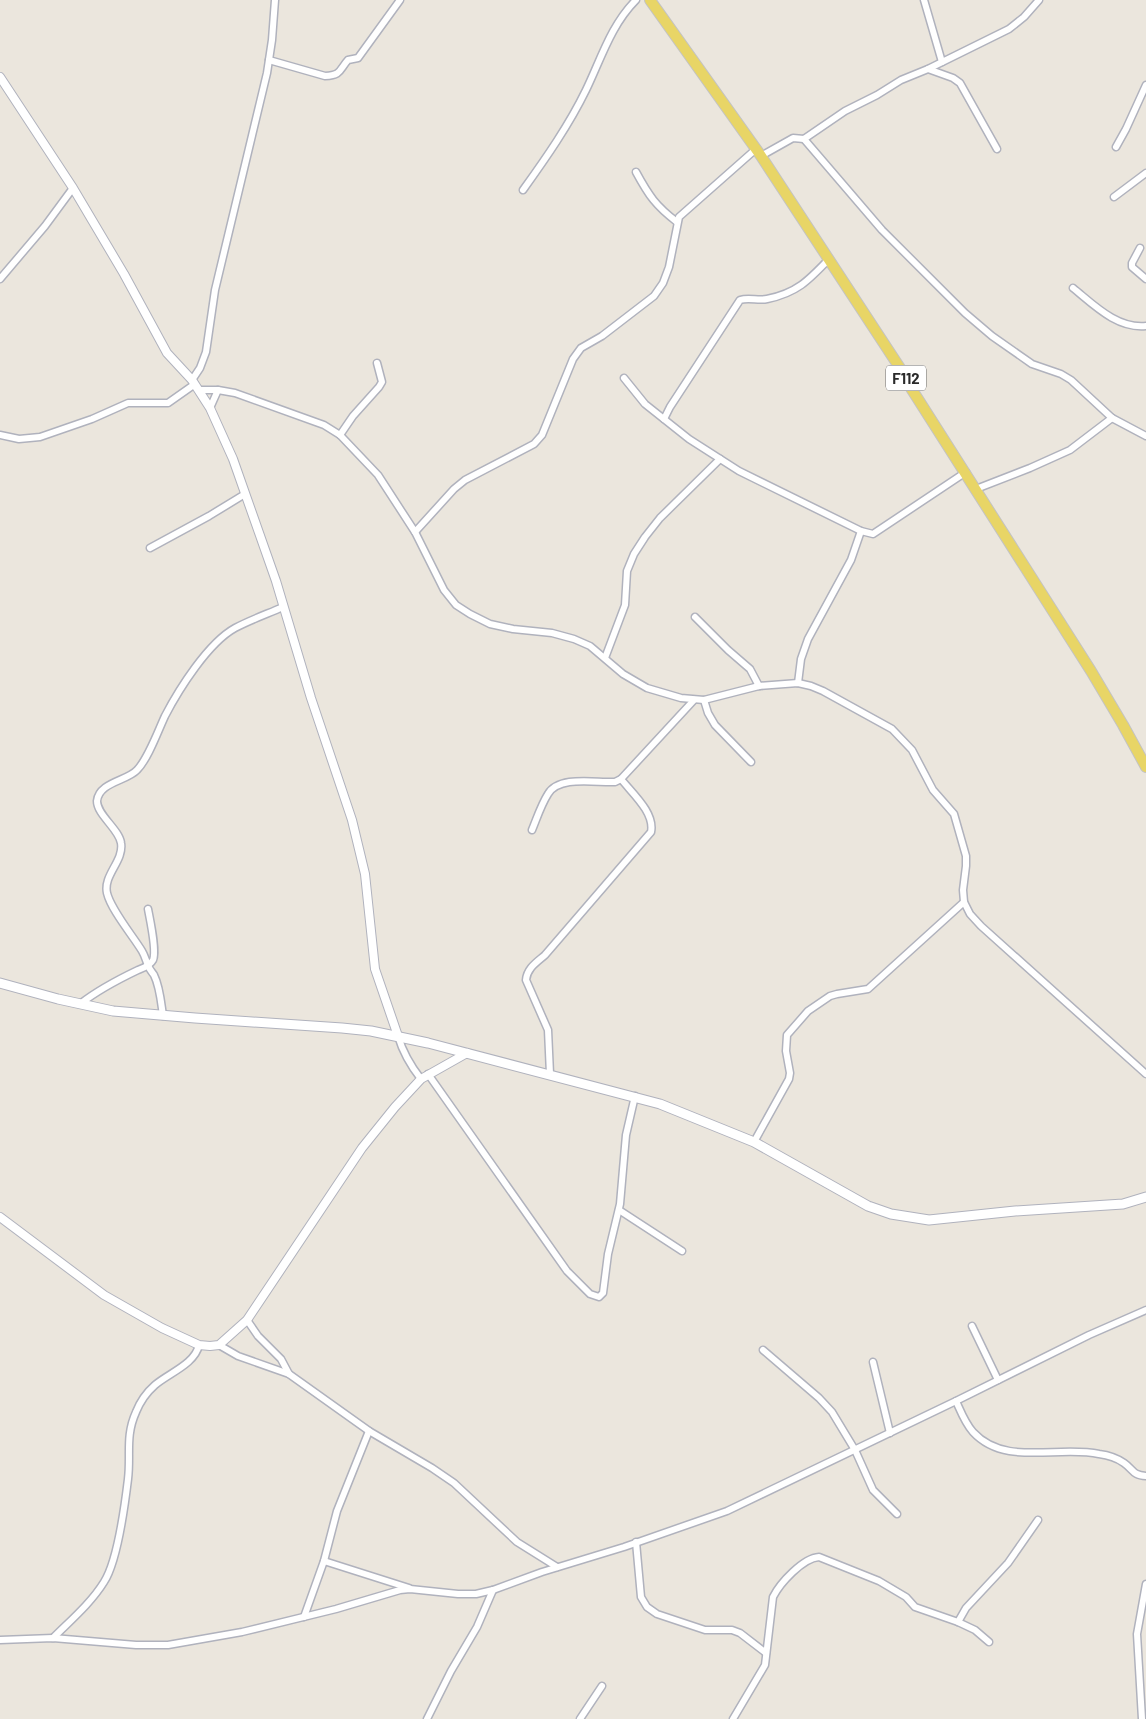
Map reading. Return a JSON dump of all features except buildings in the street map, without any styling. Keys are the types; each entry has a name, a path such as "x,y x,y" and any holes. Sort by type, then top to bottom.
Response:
{"main road":[{"name":"F112","path":"650,0 758,153 829,259 966,472 1091,672 1124,725 1146,767"},
{"path":"0,983 112,1011 342,1028 398,1036 635,1096 660,1104 754,1142 868,1206 891,1214 929,1220 1015,1211 1123,1204 1146,1197"}],"street":[{"path":"0,436 19,439 40,437 128,404 168,403 195,385 206,352 217,281 255,130 269,60 275,0"},
{"path":"269,60 325,76 334,76 340,72 348,60 358,58 400,0"},
{"path":"523,190 572,118 622,16 636,0"},
{"path":"924,0 942,62"},
{"path":"415,532 454,489 465,480 534,444 538,440 542,435 573,359 581,348 602,336 654,296 663,283 669,266 679,217 704,193 758,153 793,138 804,139 845,112 901,80 928,69 1009,29 1024,17 1039,0"},
{"path":"928,69 953,78 960,83 997,149"},
{"path":"0,77 73,188 124,274 167,353 195,385 210,408 233,459 352,820 365,874 375,969 402,1051 421,1079"},
{"path":"1116,147 1146,85"},
{"path":"804,139 882,230 965,313 992,336 1032,364 1061,374 1071,380 1112,418 1146,436"},
{"path":"636,172 648,194 659,208 677,222"},
{"path":"1114,197 1146,173"},
{"path":"0,279 45,226 73,188"},
{"path":"1140,248 1132,263 1132,268 1146,279"},
{"path":"664,419 670,406 740,300 766,300 795,291 809,280 829,259"},
{"path":"1073,288 1109,317 1146,326"},
{"path":"340,435 353,416 382,382 377,363"},
{"path":"624,378 645,404 690,439 720,459 739,471 862,532 873,534 966,472"},
{"path":"195,385 234,393 324,425 340,435 378,475 415,532 444,590 456,605 490,624 505,628 552,633 574,639 590,646 623,674 647,688 681,698 704,700 759,686 798,683 823,691 892,729 912,750 933,790 954,814 966,856 963,890 964,902 970,914 1146,1074"},
{"path":"210,408 218,390"},
{"path":"976,489 1070,450 1112,418"},
{"path":"605,658 625,605 627,571 634,554 660,518 720,459"},
{"path":"150,548 245,494"},
{"path":"798,683 801,659 808,639 820,614 842,578 862,532"},
{"path":"163,1016 159,991 144,954 110,902 107,884 121,852 122,844 119,836 100,810 97,801 108,785 120,781 137,770 182,687 220,638 234,628 283,607"},
{"path":"695,617 750,669 759,686"},
{"path":"532,830 549,792 561,783 615,782 621,779 694,700"},
{"path":"704,700 708,713 715,725 751,762"},
{"path":"550,1074 548,1030 526,980 526,974 545,955 651,832 652,826 646,811 621,779"},
{"path":"754,1142 789,1079 786,1041 791,1029 808,1011 830,996 868,989 964,902"},
{"path":"80,1004 110,984 148,966 154,959 148,909"},
{"path":"0,1217 104,1295 162,1328 199,1345 219,1345 247,1320 362,1148 395,1106 421,1079 467,1053"},
{"path":"428,1074 567,1271 590,1294 599,1298 603,1293 608,1254 619,1210 626,1134 635,1096"},
{"path":"619,1210 682,1251"},
{"path":"0,1640 53,1638 136,1645 168,1645 242,1632 400,1590 410,1589 476,1594 493,1590 727,1511 1089,1335 1146,1310"},
{"path":"247,1320 258,1336 281,1359 289,1374"},
{"path":"972,1326 998,1380"},
{"path":"53,1638 92,1599 105,1580 110,1568 124,1511 128,1477 129,1434 144,1396 154,1386 195,1355 199,1345"},
{"path":"219,1345 238,1356 289,1374 369,1431 454,1483 517,1542 557,1567"},
{"path":"763,1350 819,1398 837,1420 855,1450 873,1490 897,1514"},
{"path":"873,1362 890,1433"},
{"path":"956,1401 966,1422 974,1433 998,1448 1013,1452 1071,1450 1096,1453 1117,1459 1125,1463 1134,1474 1146,1476"},
{"path":"304,1617 324,1561 337,1511 369,1431"},
{"path":"958,1622 966,1608 1008,1563 1038,1520"},
{"path":"636,1542 641,1597 647,1607 657,1614 705,1630 732,1630 740,1632 766,1653"},
{"path":"733,1719 765,1665 771,1604 776,1590 800,1566 812,1558 820,1557 870,1577 899,1592 920,1610 958,1622 975,1630 989,1642"},
{"path":"324,1561 410,1589"},
{"path":"1142,1719 1137,1634 1146,1584"},
{"path":"428,1719 451,1672 477,1627 493,1590"},
{"path":"580,1719 602,1686"}]}
